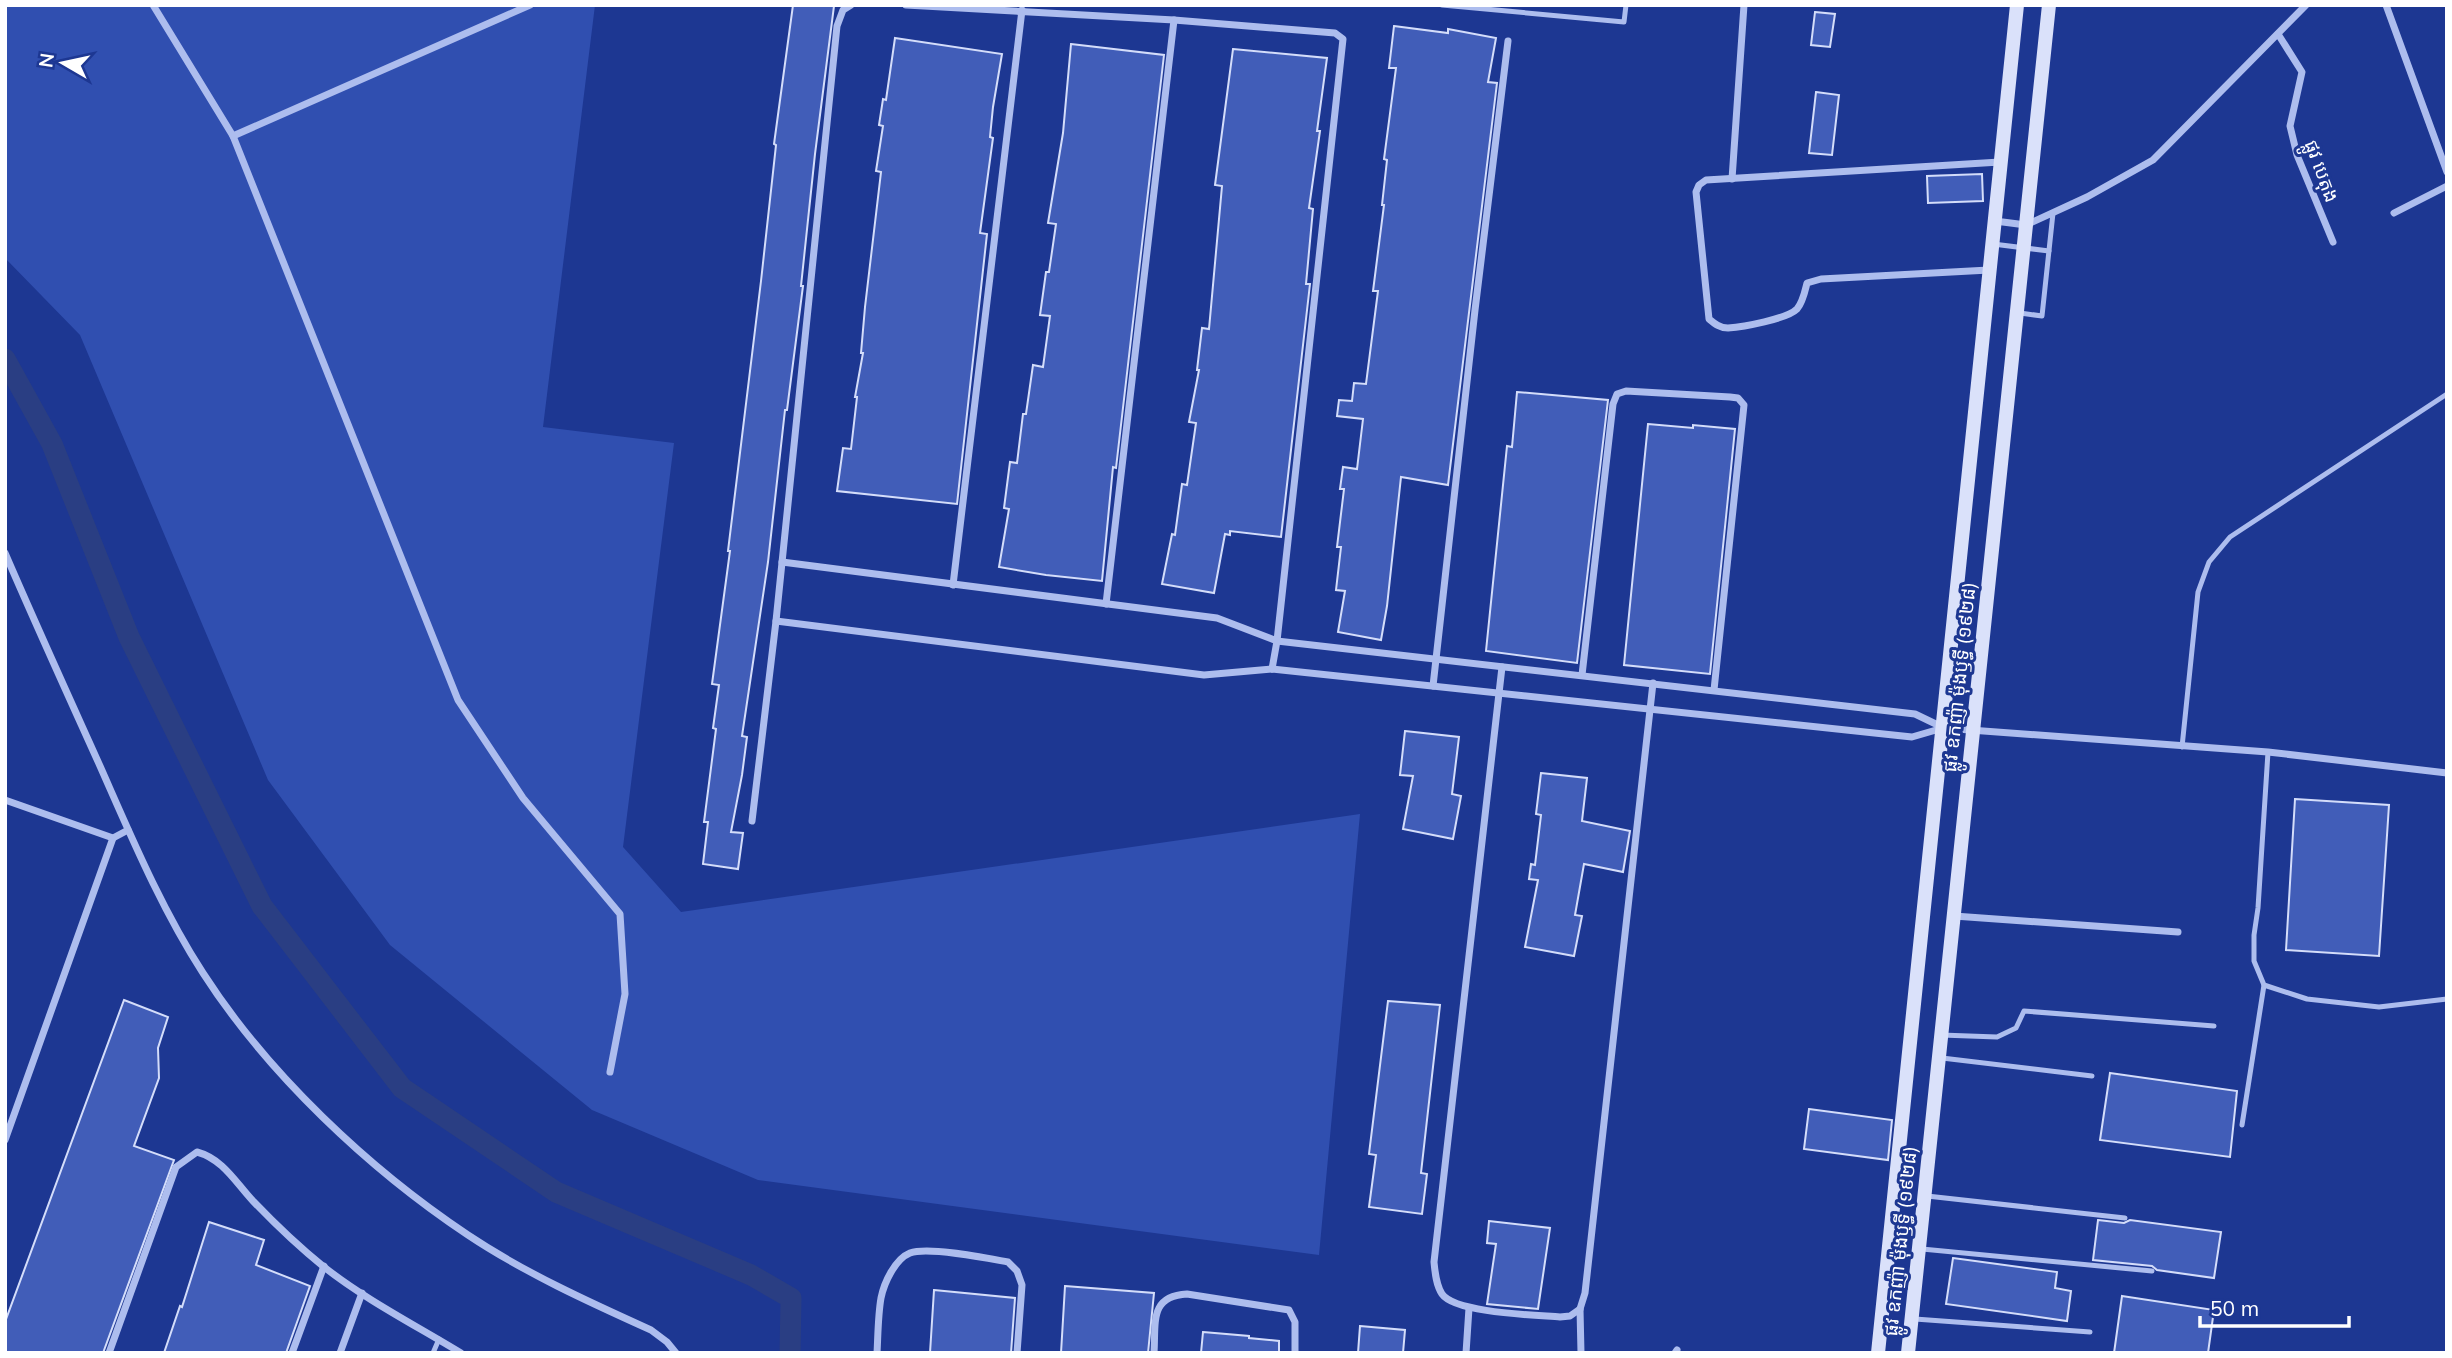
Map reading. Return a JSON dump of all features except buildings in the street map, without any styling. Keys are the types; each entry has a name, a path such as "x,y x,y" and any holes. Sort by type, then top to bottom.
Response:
{"main road":[{"name":"ផ្លូវ ឧកញ៉ា ម៉ុងឫទ្ធី (១៩២៨)","path":"1878,1353 2017,5"},
{"name":"ផ្លូវ ឧកញ៉ា ម៉ុងឫទ្ធី (១៩២៨)","path":"1908,1353 2049,5"}],"street":[{"path":"153,5 233,136 458,699 523,798 620,914 625,994 610,1072"},
{"path":"233,136 530,5"},
{"path":"752,821 776,621 837,26 843,10 850,5"},
{"path":"906,5 1174,20 1335,33 1343,39 1272,668"},
{"path":"1732,179 1744,5"},
{"path":"1995,221 2026,225 2087,197 2153,160 2306,5"},
{"path":"2386,5 2447,172"},
{"path":"953,585 1022,10"},
{"path":"1106,604 1174,20"},
{"name":"ផ្លូវ បេតុង","path":"2278,34 2302,72 2290,127 2297,155 2333,242"},
{"path":"1433,686 1476,296 1508,41"},
{"path":"1990,270 1821,279 1807,283 1800,304 1794,311 1760,323 1727,328 1718,326 1709,319 1696,192 1699,185 1706,180 2001,162"},
{"path":"2394,213 2447,186"},
{"path":"1581,675 1617,394 1626,391 1730,397 1738,398 1744,405 1714,691"},
{"path":"5,553 162,904 204,974 262,1051 341,1133 425,1205 469,1236 524,1268 650,1330 667,1342 676,1353"},
{"path":"782,562 1217,618 1277,641 1915,714 1942,728"},
{"path":"5,579 14,574"},
{"path":"776,621 1204,675 1272,668 1912,737 1942,728 1973,730 2268,752 2447,772"},
{"path":"1502,667 1434,1262 1436,1279 1442,1294 1451,1302 1469,1308 1560,1317 1570,1316 1580,1309"},
{"path":"1581,1353 1580,1309 1586,1293 1653,683"},
{"path":"5,800 113,838"},
{"path":"5,1140 113,838 128,830"},
{"path":"1954,916 2178,932"},
{"path":"109,1353 176,1167 197,1152 219,1162 268,1216 324,1266 362,1293 461,1353"},
{"path":"877,1353 884,1287 897,1264 907,1254 921,1250 1007,1262 1017,1271 1022,1285 1017,1353"},
{"path":"292,1353 324,1266"},
{"path":"340,1353 362,1293"},
{"path":"1154,1353 1157,1311 1161,1301 1173,1295 1186,1294 1289,1310 1295,1322 1296,1353"},
{"path":"1466,1353 1469,1308"}],"lane":[{"path":"1442,5 1625,22 1626,5"},
{"path":"2017,313 2042,316 2053,213"},
{"path":"1993,244 2049,251"},
{"path":"2182,747 2198,592 2209,562 2230,537 2447,394"},
{"path":"2242,1125 2264,985 2254,961 2254,935 2268,752"},
{"path":"2264,985 2307,999 2379,1007 2447,999"},
{"path":"1941,1035 1997,1037 2016,1028 2024,1011 2214,1026"},
{"path":"1939,1058 2092,1076"},
{"path":"1924,1195 2125,1218"},
{"path":"1919,1249 2152,1271"},
{"path":"1912,1319 2090,1332"},
{"path":"433,1353 439,1339"}],"shaded area":[{"path":"5,5 595,5 543,427 674,443 623,847 681,912 1360,814 1319,1255 758,1180 592,1110 390,945 268,780 80,335 5,258"}],"waterway":[{"path":"5,359 52,444 129,637 262,906 402,1088 556,1192 751,1275 791,1298 790,1353"}]}
